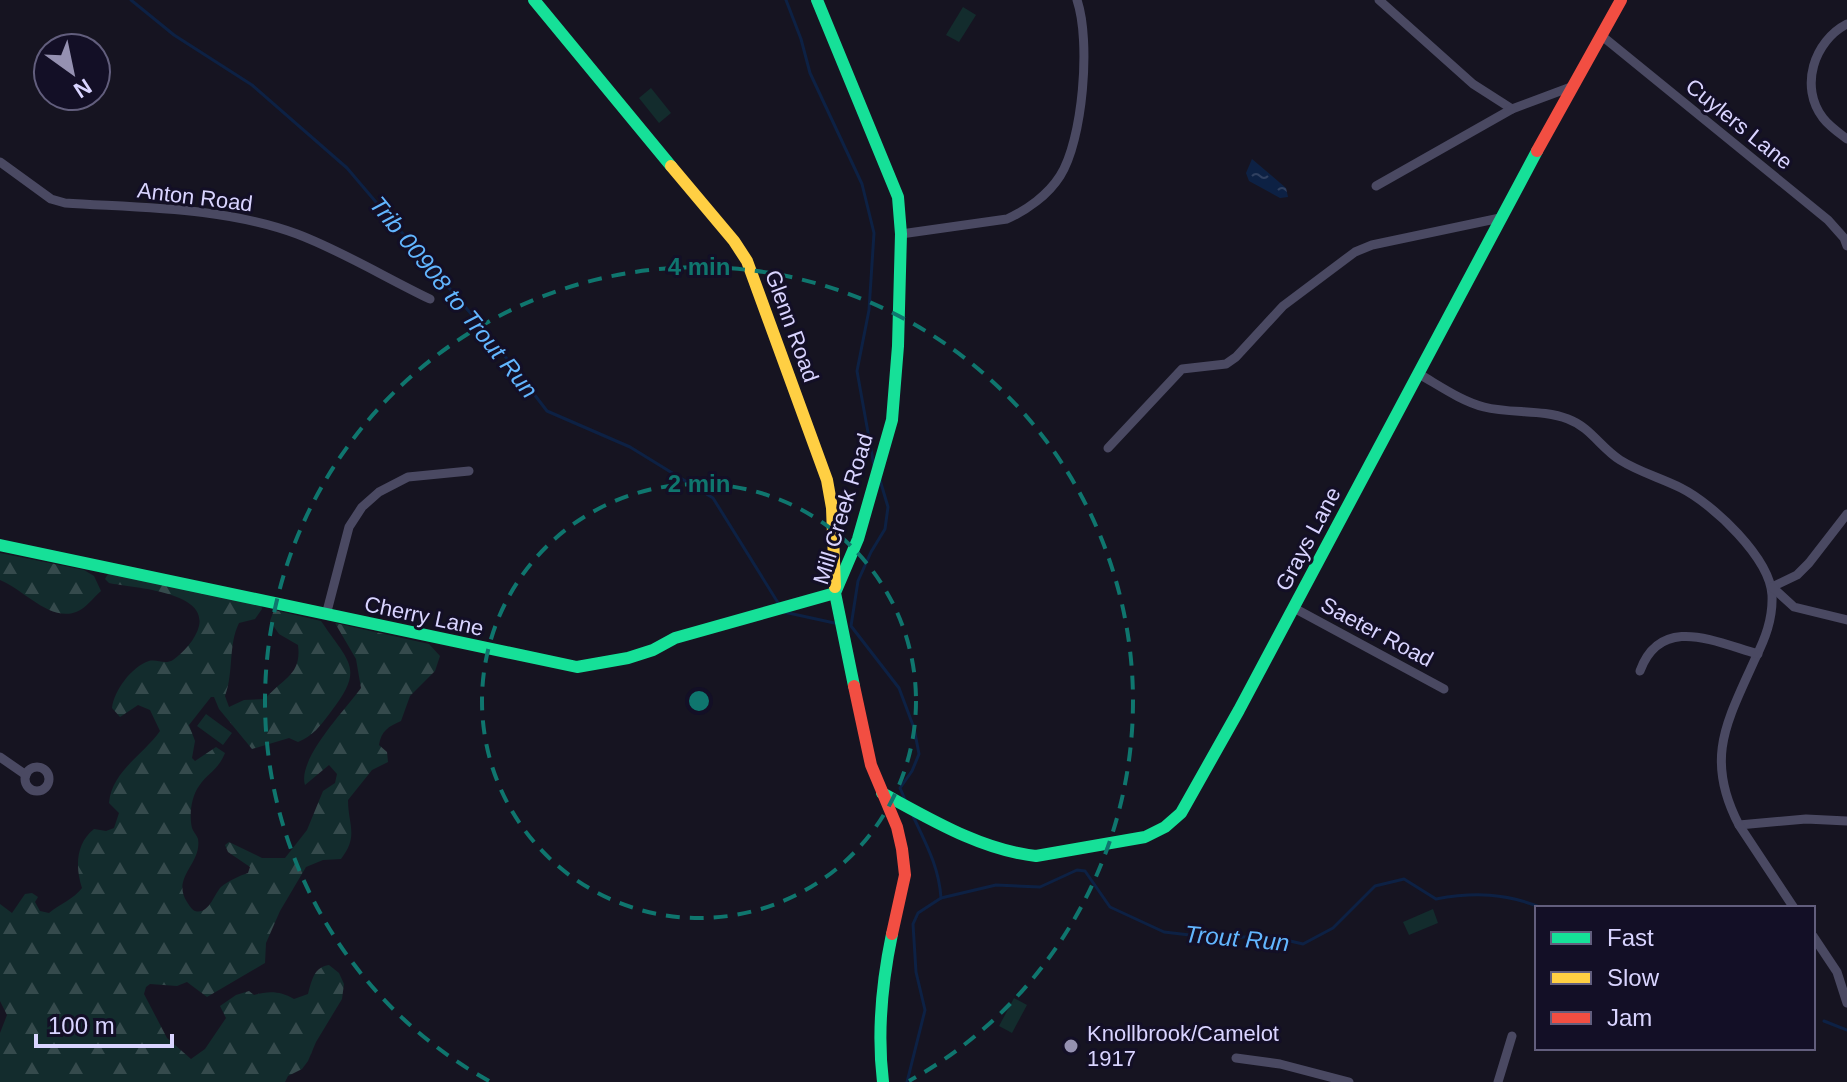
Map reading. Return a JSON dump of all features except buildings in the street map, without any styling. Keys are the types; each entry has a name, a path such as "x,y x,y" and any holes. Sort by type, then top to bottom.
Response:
{"street":[{"name":"Glenn Road","path":"534,0 734,241 747,261 827,480 832,508 835,593"},
{"name":"Mill Creek Road","path":"817,0 898,197 901,234 898,346 892,420 858,539 835,593 871,765 897,827 905,875 891,940 881,1015 879,1048 883,1082"},
{"path":"901,234 1007,219 1024,211 1059,179 1075,137 1081,89 1085,33 1077,0"},
{"path":"1379,0 1473,84 1512,109"},
{"name":"Grays Lane","path":"882,793 1018,856 1036,856 1145,837 1165,827 1181,813 1294,608 1500,218 1621,0"},
{"path":"1847,24 1836,30 1818,51 1811,75 1817,108 1831,126 1847,139"},
{"name":"Cuylers Lane","path":"1602,36 1828,220 1847,246"},
{"path":"1376,186 1512,109 1571,87"},
{"name":"Anton Road","path":"0,162 51,199 65,203 178,210 243,218 298,234 430,299"},
{"path":"1108,448 1182,369 1226,364 1283,306 1355,252 1372,245 1500,218"},
{"path":"1419,374 1486,408 1560,416 1576,423 1621,460 1683,489 1702,503 1754,551 1772,587 1794,607 1847,620"},
{"path":"326,615 349,527 362,507 379,492 408,477 469,471"},
{"path":"1772,587 1797,575 1847,514"},
{"name":"Cherry Lane","path":"0,545 577,667 597,665 660,647 675,638 835,593"},
{"path":"1772,587 1769,624 1725,726 1721,749 1726,799 1739,825 1793,906"},
{"name":"Saeter Road","path":"1294,608 1444,689"},
{"path":"1640,671 1656,646 1666,639 1684,635 1758,654"},
{"path":"0,757 26,775"},
{"path":"1739,825 1815,819 1847,821"},
{"path":"1815,939 1837,972 1847,1003"},
{"path":"1498,1082 1512,1036"},
{"path":"1236,1058 1280,1064 1349,1082"}],"green space":[{"path":"963,7 976,15 959,42 946,35"},
{"path":"651,88 671,113 659,123 639,98"},
{"path":"0,553 84,570 94,576 101,591 76,612 66,614 47,609 0,580"},
{"path":"109,572 261,605 262,609 255,619 239,623 236,631 225,696 229,707 244,700 265,699 294,670 298,645 279,634 270,621 274,610 321,621 350,666 347,686 341,698 316,730 298,742 289,738 252,749 219,709 214,697 189,725 195,741 192,758 195,761 216,747 225,753 199,786 191,807 191,823 198,839 198,848 185,878 183,893 195,911 204,910 218,890 248,873 250,867 228,852 225,845 229,842 262,858 285,858 307,830 323,791 335,783 337,774 329,765 305,785 304,774 315,748 361,688 356,659 335,623 429,644 440,656 435,671 410,696 401,721 389,727 382,736 379,745 387,752 388,762 372,770 348,800 350,844 341,859 323,860 306,867 280,911 266,943 265,963 207,997 187,982 177,986 150,984 146,987 144,994 167,1038 191,1059 205,1049 226,1018 220,1006 236,995 249,991 254,995 274,992 294,999 308,994 317,971 329,965 339,973 344,984 342,999 308,1061 302,1069 288,1076 285,1082 0,1082 0,1033 7,1015 0,1001 0,904 12,913 25,894 32,893 38,897 35,902 40,911 49,913 82,888 78,872 80,848 94,829 106,831 114,828 119,813 109,803 111,792 122,772 160,731 150,710 138,705 120,717 112,708 116,694 124,680 142,664 170,661 177,657 192,641 199,626 198,614 192,605 166,593 109,583 105,579"},
{"path":"206,714 232,733 223,745 197,726"},
{"path":"1433,909 1438,923 1409,935 1403,922"},
{"path":"1014,998 1027,1005 1012,1033 999,1026"}],"water":[{"path":"1252,159 1286,188 1288,197 1280,198 1249,181 1246,173"}],"waterway":[{"name":"Trib 00908 to Trout Run","path":"131,0 174,35 252,85 347,168 484,329 547,411 630,447 713,498 780,606"},
{"path":"786,0 810,73 862,184 874,233 869,310 857,371 874,466"},
{"path":"880,480 888,507 885,529 858,581 851,626 899,688 914,728 919,754 900,788 906,802"},
{"name":"Trib 00908 to Trout Run","path":"784,612 839,624"},
{"path":"913,816 935,866 941,898"},
{"name":"Trout Run","path":"907,1082 925,1010 916,972 913,924 918,913 941,898 996,885 1040,887 1077,870 1085,871 1110,907 1164,932 1224,939 1264,935 1303,944 1333,928 1375,886 1404,879 1436,899 1490,895 1536,906"},
{"name":"Trout Run","path":"1824,1021 1847,1030"}],"traffic: fast":[{"path":"534,0 671,166"},
{"path":"817,0 898,197 901,234 898,346 892,420 858,539 835,593 854,686"},
{"path":"882,793 976,840 1036,856 1145,837 1165,827 1181,813 1537,151"},
{"path":"0,545 577,667 628,658 653,650 675,638 835,593 835,587"},
{"path":"883,1082 880,1045 882,1008 892,934"}],"traffic: slow":[{"path":"671,166 747,261 827,480 832,508 835,587"}],"traffic: jam":[{"path":"1537,151 1621,0"},
{"path":"854,686 871,765 897,827 902,849 905,875 892,934"}],"place":[{"name":"Knollbrook/Camelot 1917","path":"1071,1046"}]}
